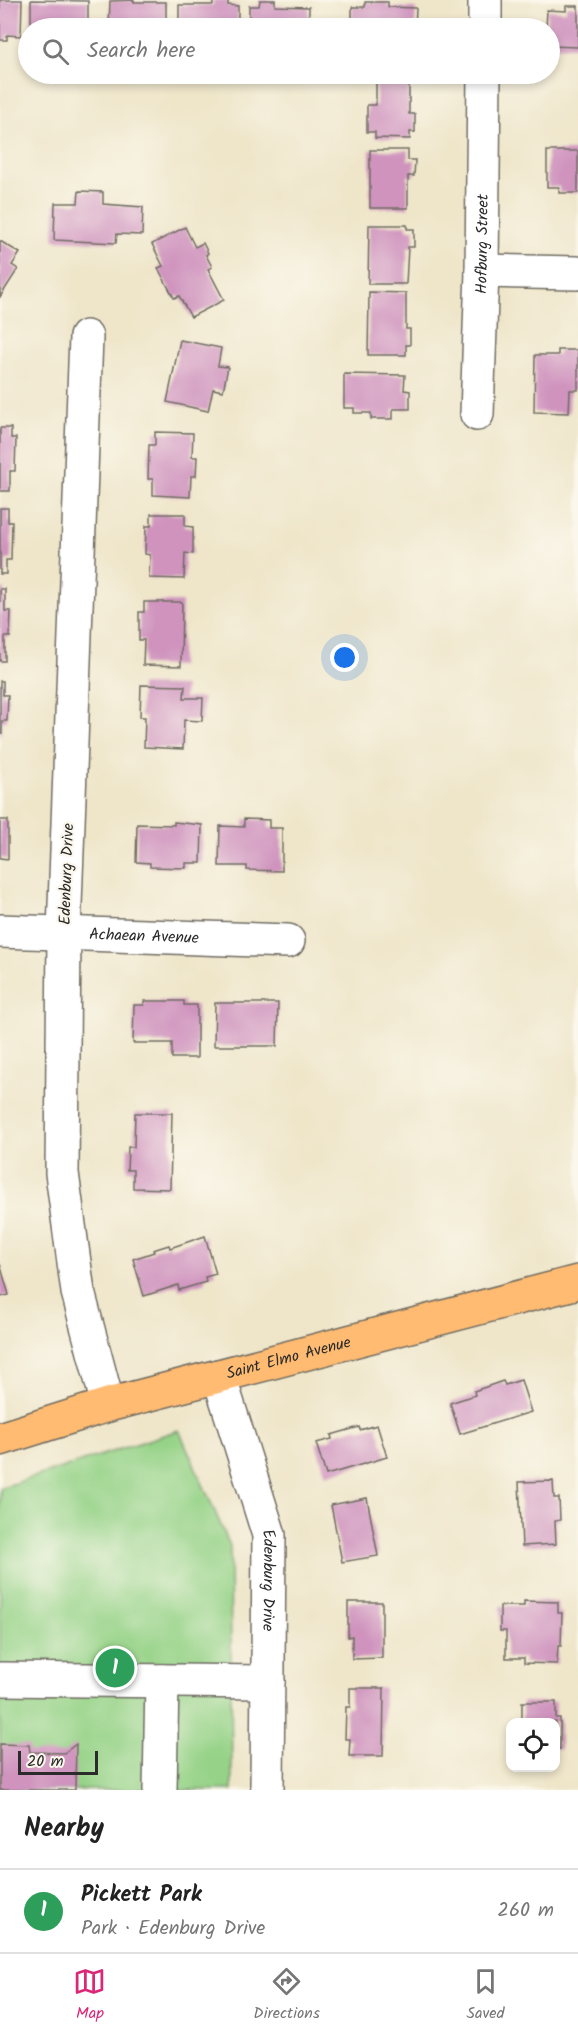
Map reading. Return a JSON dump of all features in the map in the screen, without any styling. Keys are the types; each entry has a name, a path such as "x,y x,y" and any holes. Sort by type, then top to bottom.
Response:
{"main road":[{"name":"Saint Elmo Avenue","path":"0,1439 108,1405 578,1282"}],"street":[{"path":"485,0 485,18"},
{"name":"Hofburg Street","path":"477,414 482,271 484,84"},
{"path":"482,271 578,273"},
{"name":"Edenburg Drive","path":"86,337 64,932 62,1173 78,1292 108,1405"},
{"name":"Achaean Avenue","path":"0,931 288,941"},
{"name":"Edenburg Drive","path":"219,1376 269,1535 267,1790"},
{"path":"0,1679 268,1682"},
{"path":"160,1790 162,1681"}],"green space":[{"path":"179,1430 230,1546 232,1790 0,1790 0,1488"}],"building":[{"path":"0,0 22,0 22,18 18,18 18,36 7,35 7,40 0,40"},
{"path":"31,0 88,1 88,18 31,18"},
{"path":"213,0 228,0 228,5 238,6 238,18 179,18 179,5 213,5"},
{"path":"260,0 275,0 275,6 309,7 309,18 249,18 249,6 259,6"},
{"path":"110,1 166,2 166,18 109,18"},
{"path":"365,2 388,2 388,7 416,8 416,18 352,18 352,7 365,7"},
{"path":"566,6 578,6 578,47 560,46 560,18 547,18 547,10 566,11"},
{"path":"376,84 409,84 409,114 415,114 415,132 410,132 410,139 375,138 375,132 367,132 367,105 376,105"},
{"path":"370,150 408,150 408,160 415,160 414,176 408,176 408,208 370,208"},
{"path":"547,151 578,151 578,193 559,193 559,187 547,187"},
{"path":"79,191 103,192 103,204 143,207 142,235 117,234 116,243 54,240 55,203 78,203"},
{"path":"369,225 407,225 407,229 414,229 414,247 408,247 406,284 368,284"},
{"path":"185,227 195,247 203,243 212,267 208,269 224,300 191,317 179,296 174,298 158,268 163,266 152,244"},
{"path":"0,241 20,253 12,265 18,269 0,297"},
{"path":"369,292 406,293 406,329 410,329 410,345 406,345 406,355 368,355"},
{"path":"180,340 221,348 218,366 228,367 223,391 213,389 208,411 167,402"},
{"path":"558,350 578,350 578,390 570,390 569,413 534,412 535,355 558,355"},
{"path":"344,374 405,375 404,390 410,391 410,409 393,409 393,419 371,419 371,413 354,413 354,408 344,408"},
{"path":"0,428 11,428 11,438 16,438 15,471 10,471 10,491 0,491"},
{"path":"155,432 193,433 192,457 197,457 196,476 191,476 190,497 153,495 153,479 148,479 149,445 155,445"},
{"path":"0,508 8,508 8,522 12,522 11,560 6,560 6,574 0,574"},
{"path":"151,514 185,514 185,526 193,527 193,554 185,553 184,579 149,578 150,555 145,554 146,526 151,526"},
{"path":"0,589 5,589 5,611 11,611 10,637 5,637 5,661 0,661"},
{"path":"144,602 182,602 181,666 143,665 144,640 139,640 139,612 144,612"},
{"path":"0,681 3,681 3,695 8,695 7,721 2,721 2,734 0,734"},
{"path":"141,685 185,686 184,698 203,698 202,721 184,720 183,749 144,747 145,717 140,717"},
{"path":"244,819 269,820 269,828 282,828 282,871 247,870 247,866 219,866 220,826 244,827"},
{"path":"0,820 8,820 8,859 0,858"},
{"path":"174,822 202,825 201,863 186,863 186,868 150,867 150,863 136,862 137,824 174,825"},
{"path":"144,1001 184,1001 184,1005 197,1005 197,1058 172,1058 172,1043 133,1043 134,1005 144,1005"},
{"path":"215,1003 278,1003 277,1046 214,1046"},
{"path":"135,1113 172,1113 170,1189 133,1188 133,1170 127,1170 128,1147 134,1147"},
{"path":"205,1236 216,1274 205,1277 206,1282 179,1290 178,1285 144,1296 133,1259 154,1252 153,1250 169,1245 170,1248"},
{"path":"0,1264 9,1295 0,1297"},
{"path":"521,1380 531,1412 460,1434 450,1403 475,1395 474,1391 503,1381 505,1385"},
{"path":"377,1425 387,1457 326,1475 316,1443 332,1439 331,1435 359,1427 360,1430"},
{"path":"553,1481 554,1498 559,1498 560,1520 555,1521 556,1544 522,1546 519,1482"},
{"path":"367,1498 378,1556 342,1562 331,1505"},
{"path":"524,1601 558,1602 558,1613 562,1613 561,1646 558,1646 557,1664 524,1663 524,1658 506,1658 506,1631 500,1631 500,1606 524,1606"},
{"path":"348,1602 382,1602 382,1658 352,1659 352,1636 348,1637"},
{"path":"350,1688 384,1688 383,1756 349,1756 350,1739 345,1739 346,1707 350,1707"},
{"path":"522,1702 556,1702 556,1718 522,1718"},
{"path":"0,1744 29,1745 30,1752 64,1753 76,1744 75,1790 0,1790"}],"place":[{"name":"Pickett Park","path":"115,1668"}]}
